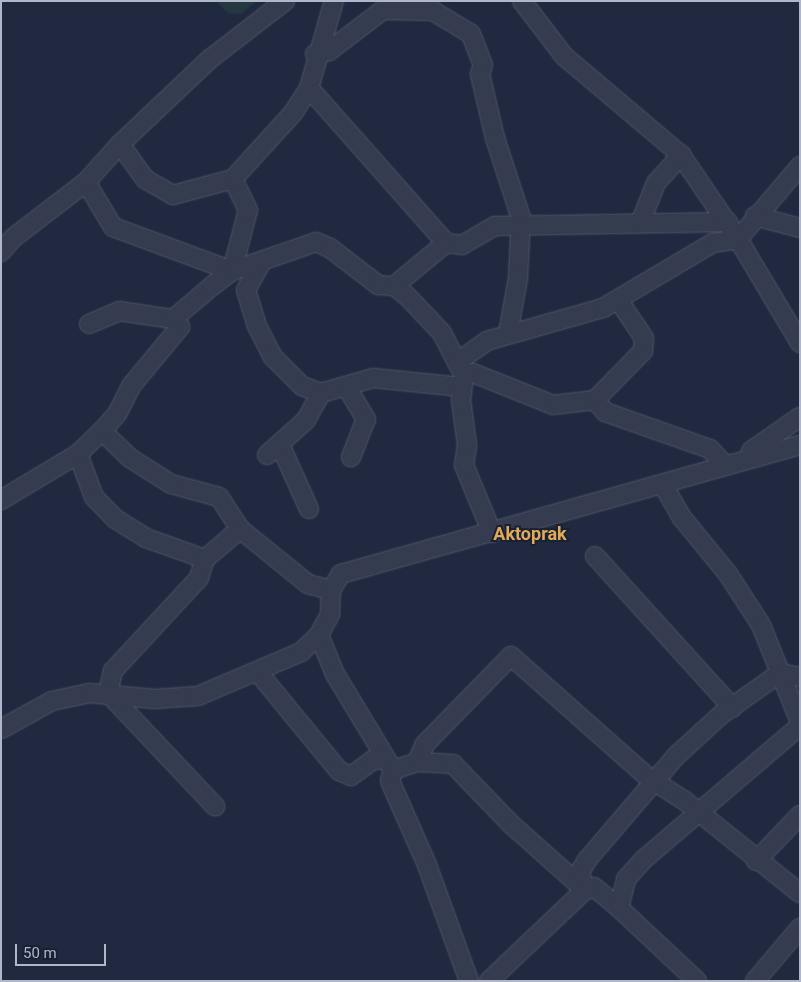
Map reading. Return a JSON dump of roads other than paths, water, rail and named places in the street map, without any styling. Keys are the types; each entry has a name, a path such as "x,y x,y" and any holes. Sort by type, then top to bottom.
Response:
{"street":[{"path":"1,252 86,182 120,144 210,59 285,1"},
{"path":"120,144 146,179 173,195 233,179 293,112 309,88 315,54 334,1"},
{"path":"522,1 564,56 681,155 728,222 800,343"},
{"path":"315,54 329,51 383,10 433,11 471,34 483,65 480,74 495,138 516,199 520,225 518,278 508,334"},
{"path":"309,88 446,243"},
{"path":"641,221 656,183 681,155"},
{"path":"461,375 487,341 508,334 561,323 619,301 713,243 738,239 755,216 800,166"},
{"path":"232,270 248,210 233,179"},
{"path":"86,182 114,227 232,270"},
{"path":"755,216 800,228"},
{"path":"394,286 446,243 462,244 495,226 641,221 728,222"},
{"path":"173,319 232,270 261,263 316,242 330,248 378,285 394,286 442,333 461,375 468,445 464,465 492,533"},
{"path":"261,263 246,290 257,326 282,368 302,386 322,393 373,378 473,373 553,405 595,400 643,351 644,338 619,301"},
{"path":"1,500 78,454 102,431 117,414 131,386 180,327 173,319 119,311 89,324"},
{"path":"346,386 366,419 351,457"},
{"path":"309,509 274,451 306,420 322,393"},
{"path":"595,400 605,412 710,448 728,463"},
{"path":"728,463 780,435 800,418"},
{"path":"102,431 130,458 171,484 219,497 240,529 308,584 332,590"},
{"path":"1,729 52,701 108,693 156,699 198,696 301,652 319,635 330,614 332,590 341,574 663,485 728,463 800,445"},
{"path":"78,454 94,497 114,518 146,538 205,559"},
{"path":"619,908 626,879 643,860 688,816 701,814 800,724 761,625 682,519 663,485"},
{"path":"108,693 113,671 199,578 205,559 240,529"},
{"path":"595,556 733,708"},
{"path":"319,635 335,674 389,764 390,781 469,981"},
{"path":"417,762 425,744 511,656 653,780 701,814 756,861 800,893"},
{"path":"257,672 339,771 351,776 373,760 389,764 417,762 453,764 585,890"},
{"path":"585,890 580,872 587,860 653,780 733,708 780,673 800,677"},
{"path":"108,693 215,806"},
{"path":"756,861 800,815"},
{"path":"489,981 585,890 594,887 696,981"},
{"path":"755,981 800,928"}],"district":[{"name":"Aktoprak","path":"530,534"}]}
